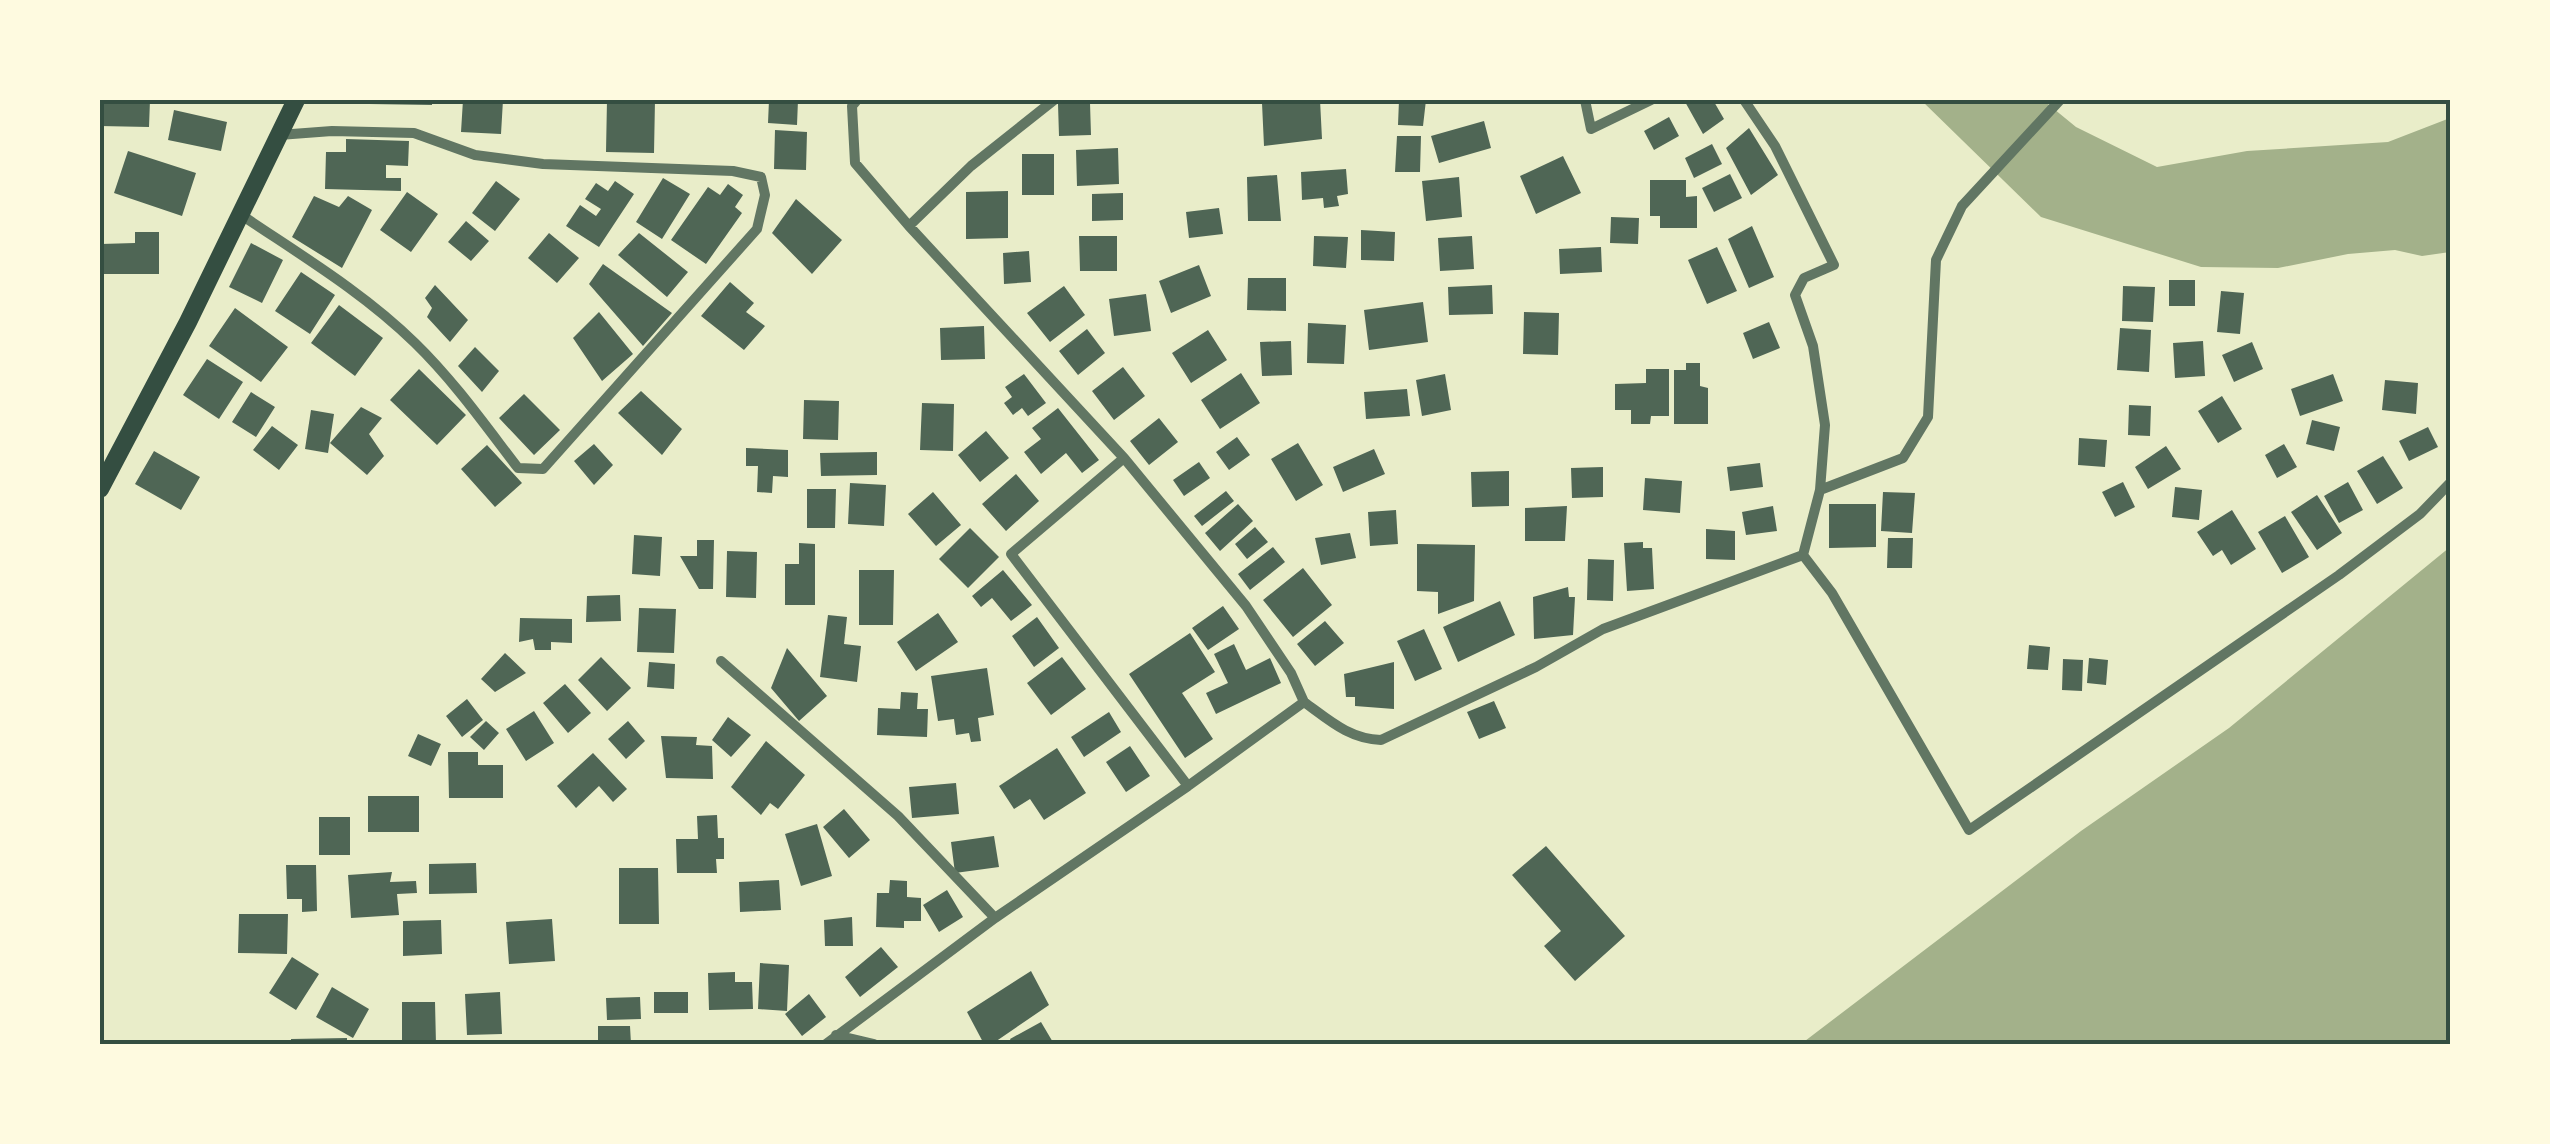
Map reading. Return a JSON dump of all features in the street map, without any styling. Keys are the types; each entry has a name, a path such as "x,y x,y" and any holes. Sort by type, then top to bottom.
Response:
{"main road":[{"path":"100,489 188,322 296,100"}],"street":[{"path":"857,100 852,106 855,163 1124,458 1246,606 1292,673 1304,702 1345,731 1364,739 1380,740 1536,667 1603,628 1803,555"},
{"path":"909,226 971,166 1054,100"},
{"path":"1584,100 1590,129 1651,100"},
{"path":"1744,100 1775,146 1834,265 1804,278 1795,295 1813,346 1825,425 1820,490 1803,555"},
{"path":"1820,490 1903,458 1928,417 1936,260 1962,206 2060,100"},
{"path":"240,214 369,302 456,387 518,468 543,469 757,229 765,195 760,177 733,171 543,164 475,155 414,134 332,130 279,135"},
{"path":"1124,458 1011,554 1188,786"},
{"path":"1803,555 1832,593 1970,830 2339,575 2420,514 2450,483"},
{"path":"721,661 898,816 995,918"},
{"path":"826,1044 995,918 1304,702"},
{"path":"836,1035 874,1044"}],"shaded area":[{"path":"1921,100 2043,100 2076,127 2157,167 2247,151 2388,142 2450,118 2450,252 2422,256 2395,250 2348,254 2278,268 2201,267 2041,217"},
{"path":"2450,547 2450,1044 1801,1044 2081,831 2229,728"}],"building":[{"path":"100,100 150,100 149,127 100,126"},
{"path":"369,100 432,100 432,105 369,104"},
{"path":"463,100 503,100 501,134 461,132"},
{"path":"607,100 655,100 654,153 606,152"},
{"path":"769,100 798,100 797,125 768,123"},
{"path":"1320,100 1322,139 1264,146 1262,103"},
{"path":"1399,100 1426,100 1423,126 1398,125"},
{"path":"1684,100 1713,100 1724,119 1703,134"},
{"path":"1090,103 1091,135 1059,136 1058,104"},
{"path":"174,110 227,122 221,151 168,140"},
{"path":"1669,117 1679,136 1654,150 1644,131"},
{"path":"1484,121 1491,148 1439,163 1431,136"},
{"path":"1749,128 1778,175 1751,195 1726,148"},
{"path":"775,130 807,132 806,170 774,169"},
{"path":"1397,136 1421,136 1420,172 1395,172"},
{"path":"346,139 409,141 408,166 386,165 386,178 401,178 401,191 325,189 326,152 346,152"},
{"path":"1712,144 1722,164 1694,178 1685,158"},
{"path":"1118,148 1119,184 1077,186 1076,150"},
{"path":"128,151 196,173 182,216 114,193"},
{"path":"1022,154 1054,154 1054,195 1022,195"},
{"path":"1563,156 1581,193 1536,214 1520,176"},
{"path":"1346,169 1348,194 1337,196 1339,206 1324,208 1323,198 1302,200 1301,172"},
{"path":"1730,174 1742,198 1714,212 1702,188"},
{"path":"1277,175 1281,221 1248,221 1247,177"},
{"path":"1459,177 1462,217 1426,221 1422,181"},
{"path":"663,178 690,194 662,239 636,222"},
{"path":"1650,180 1686,180 1686,197 1697,196 1697,228 1660,228 1660,216 1650,216"},
{"path":"496,181 520,199 495,231 472,213"},
{"path":"615,181 634,194 599,247 566,226 580,205 596,216 601,209 585,199 596,183 608,191"},
{"path":"728,184 743,195 735,207 742,213 706,264 671,240 708,187 720,195"},
{"path":"1008,191 1008,238 966,239 966,192"},
{"path":"407,192 438,214 411,252 380,230"},
{"path":"1123,193 1123,220 1092,221 1092,194"},
{"path":"314,196 339,207 348,196 372,210 342,268 292,237"},
{"path":"796,199 842,240 812,274 772,233"},
{"path":"1219,208 1223,234 1189,238 1186,212"},
{"path":"1611,217 1639,218 1638,244 1610,243"},
{"path":"466,221 489,241 471,261 448,242"},
{"path":"1752,226 1774,277 1749,288 1728,239"},
{"path":"1361,230 1395,232 1394,261 1361,260"},
{"path":"135,232 159,232 159,274 102,274 101,244 135,243"},
{"path":"549,233 579,258 557,283 528,258"},
{"path":"639,233 688,272 667,297 618,255"},
{"path":"1079,236 1117,236 1117,271 1080,271"},
{"path":"1314,236 1348,237 1346,268 1313,266"},
{"path":"1472,236 1474,269 1440,271 1438,238"},
{"path":"251,243 283,260 262,303 229,287"},
{"path":"1601,247 1602,272 1560,274 1559,249"},
{"path":"1717,247 1737,291 1707,304 1688,260"},
{"path":"1029,251 1031,282 1004,284 1003,253"},
{"path":"603,264 672,313 643,346 589,284"},
{"path":"1199,265 1211,296 1171,313 1159,281"},
{"path":"301,272 335,295 310,334 275,311"},
{"path":"1248,278 1286,278 1286,311 1247,310"},
{"path":"2169,280 2195,280 2195,306 2169,306"},
{"path":"730,282 754,303 746,312 765,326 744,350 701,316"},
{"path":"435,285 468,320 450,342 427,317 432,308 425,298"},
{"path":"1492,285 1493,314 1449,315 1448,287"},
{"path":"1064,286 1085,315 1050,342 1027,313"},
{"path":"2123,286 2155,287 2153,322 2122,321"},
{"path":"2221,291 2244,293 2240,334 2217,332"},
{"path":"1146,294 1151,331 1114,336 1109,299"},
{"path":"1423,302 1428,342 1369,350 1364,310"},
{"path":"339,305 383,338 355,376 311,343"},
{"path":"235,308 288,347 261,382 209,346"},
{"path":"599,312 633,354 602,381 573,338"},
{"path":"1524,312 1559,313 1558,355 1523,354"},
{"path":"1769,322 1780,348 1753,359 1743,333"},
{"path":"1308,323 1346,325 1344,364 1307,363"},
{"path":"984,326 985,359 941,360 940,328"},
{"path":"2120,328 2151,330 2149,372 2117,370"},
{"path":"1087,329 1105,353 1078,375 1059,351"},
{"path":"1208,330 1227,360 1191,383 1172,353"},
{"path":"1291,341 1292,375 1262,376 1260,342"},
{"path":"2203,341 2205,376 2175,378 2173,343"},
{"path":"2252,342 2263,369 2234,382 2222,355"},
{"path":"475,347 499,371 482,392 458,366"},
{"path":"207,359 243,382 219,419 183,395"},
{"path":"1686,363 1700,363 1700,386 1708,388 1708,424 1674,424 1674,370 1686,370"},
{"path":"1123,367 1145,396 1114,420 1092,391"},
{"path":"419,369 466,415 437,445 390,400"},
{"path":"1646,369 1669,369 1669,416 1651,416 1650,424 1631,424 1631,410 1615,410 1615,384 1646,383"},
{"path":"1241,373 1260,403 1220,429 1201,400"},
{"path":"1024,374 1046,403 1028,416 1022,408 1013,415 1004,403 1012,397 1005,387"},
{"path":"1445,374 1451,410 1422,416 1416,380"},
{"path":"2333,374 2343,401 2300,416 2291,389"},
{"path":"2385,380 2418,383 2416,414 2382,410"},
{"path":"1407,389 1410,416 1366,419 1364,392"},
{"path":"641,391 682,429 662,455 618,413"},
{"path":"251,392 275,407 256,437 232,422"},
{"path":"524,394 560,430 534,455 499,418"},
{"path":"2222,396 2242,429 2218,443 2198,411"},
{"path":"804,400 839,401 838,440 803,439"},
{"path":"922,403 954,404 953,451 920,450"},
{"path":"2129,405 2151,406 2150,436 2128,435"},
{"path":"361,407 382,418 369,434 384,456 367,475 330,443"},
{"path":"1058,408 1099,460 1082,473 1066,453 1041,474 1024,452 1041,439 1032,428"},
{"path":"311,410 334,414 328,453 305,449"},
{"path":"1159,418 1178,442 1149,465 1130,441"},
{"path":"2312,420 2340,427 2334,451 2306,444"},
{"path":"272,426 298,445 279,470 253,450"},
{"path":"2428,427 2438,447 2409,461 2399,441"},
{"path":"986,431 1009,458 980,482 958,455"},
{"path":"1237,437 1250,455 1229,470 1216,452"},
{"path":"2079,438 2107,440 2105,467 2078,465"},
{"path":"1298,443 1323,485 1296,501 1271,459"},
{"path":"594,444 613,465 594,485 574,461"},
{"path":"2284,444 2297,467 2277,478 2265,455"},
{"path":"487,445 522,483 495,507 461,469"},
{"path":"2166,446 2181,469 2148,489 2135,467"},
{"path":"746,448 788,450 788,477 773,476 772,493 757,492 758,466 746,466"},
{"path":"1374,449 1385,474 1343,492 1333,467"},
{"path":"154,451 200,477 181,510 135,484"},
{"path":"877,452 877,475 821,476 820,453"},
{"path":"2383,456 2403,488 2377,504 2357,471"},
{"path":"1199,462 1210,478 1184,496 1173,480"},
{"path":"1760,463 1763,487 1730,491 1727,467"},
{"path":"1603,467 1603,497 1572,498 1571,468"},
{"path":"1509,471 1509,506 1472,507 1471,472"},
{"path":"1016,474 1039,501 1006,531 982,504"},
{"path":"1645,478 1682,481 1680,513 1643,510"},
{"path":"2123,482 2135,507 2115,517 2102,492"},
{"path":"2348,482 2363,510 2339,523 2324,496"},
{"path":"850,483 886,485 884,526 848,524"},
{"path":"2175,487 2202,490 2199,520 2172,517"},
{"path":"807,489 836,489 835,528 807,528"},
{"path":"1226,491 1234,501 1202,526 1194,516"},
{"path":"933,492 961,525 936,546 908,514"},
{"path":"1883,492 1915,493 1912,533 1881,531"},
{"path":"2317,495 2342,533 2317,550 2291,512"},
{"path":"1238,504 1253,521 1220,551 1205,533"},
{"path":"1829,504 1876,504 1876,547 1829,548"},
{"path":"1567,506 1565,541 1525,541 1525,508"},
{"path":"1773,506 1777,531 1746,535 1742,512"},
{"path":"1396,510 1398,544 1370,546 1368,512"},
{"path":"2232,510 2256,549 2231,565 2222,550 2213,556 2197,532"},
{"path":"2285,516 2309,557 2282,573 2258,532"},
{"path":"1255,527 1268,542 1247,559 1235,544"},
{"path":"970,528 999,557 968,588 939,559"},
{"path":"1706,529 1735,531 1735,560 1706,559"},
{"path":"1350,533 1356,558 1321,565 1315,538"},
{"path":"634,535 662,537 660,576 632,574"},
{"path":"1888,538 1913,538 1912,568 1887,568"},
{"path":"697,540 714,540 713,589 699,589 680,556 697,556"},
{"path":"1643,542 1643,548 1652,548 1654,589 1627,591 1624,543"},
{"path":"799,543 815,544 815,605 785,605 785,564 799,564"},
{"path":"1417,544 1475,545 1474,601 1438,614 1438,592 1417,591"},
{"path":"1273,547 1285,562 1250,590 1238,574"},
{"path":"727,551 757,552 756,598 726,597"},
{"path":"1588,559 1614,560 1613,601 1587,600"},
{"path":"1303,568 1332,605 1293,637 1263,600"},
{"path":"859,570 894,570 893,625 859,625"},
{"path":"1003,570 1032,605 1011,621 992,598 981,607 972,596"},
{"path":"1568,587 1569,597 1575,597 1573,635 1534,639 1533,597"},
{"path":"620,595 621,621 586,622 587,596"},
{"path":"1500,601 1515,635 1458,662 1443,627"},
{"path":"1223,606 1239,629 1208,650 1192,628"},
{"path":"639,608 676,609 674,653 637,652"},
{"path":"938,613 958,642 916,671 897,642"},
{"path":"828,615 847,617 844,644 861,646 857,682 820,677"},
{"path":"1037,617 1059,648 1034,667 1012,636"},
{"path":"520,618 572,619 572,643 551,642 551,650 535,650 533,639 519,642"},
{"path":"1325,621 1344,643 1315,666 1297,644"},
{"path":"1424,629 1442,669 1415,681 1397,641"},
{"path":"1190,633 1215,672 1182,693 1213,739 1185,758 1129,674"},
{"path":"1234,644 1246,670 1270,658 1281,683 1216,714 1206,693 1228,683 1214,654"},
{"path":"2029,645 2050,647 2048,670 2027,669"},
{"path":"787,648 827,696 799,721 771,688"},
{"path":"505,653 526,673 495,692 481,679"},
{"path":"601,657 631,688 607,711 578,680"},
{"path":"1062,657 1086,689 1051,715 1027,683"},
{"path":"2089,658 2108,660 2106,685 2087,683"},
{"path":"2063,659 2083,660 2082,691 2062,690"},
{"path":"649,662 675,664 674,689 647,687"},
{"path":"1394,662 1394,709 1355,706 1355,697 1346,697 1344,674"},
{"path":"987,668 994,715 978,718 981,741 971,742 969,733 956,735 954,719 938,721 931,676"},
{"path":"565,684 591,713 568,733 543,703"},
{"path":"901,692 918,693 917,709 928,709 927,737 877,735 878,708 900,709"},
{"path":"467,699 483,720 462,737 446,716"},
{"path":"1494,701 1506,728 1479,739 1467,712"},
{"path":"534,711 554,743 526,761 506,729"},
{"path":"1109,712 1121,732 1084,757 1071,737"},
{"path":"728,717 751,735 731,757 712,740"},
{"path":"486,721 499,733 484,750 470,737"},
{"path":"628,721 645,741 626,759 608,739"},
{"path":"418,734 441,744 431,766 408,756"},
{"path":"661,736 697,737 696,745 712,746 713,779 666,778"},
{"path":"766,741 805,775 778,809 770,803 761,815 731,787"},
{"path":"1130,746 1150,776 1126,792 1106,762"},
{"path":"1057,748 1086,793 1044,820 1030,799 1014,809 999,786"},
{"path":"448,752 478,752 478,765 503,765 503,798 449,798"},
{"path":"593,753 627,789 613,802 599,786 576,808 557,786"},
{"path":"956,783 959,814 912,818 909,787"},
{"path":"368,796 419,796 419,832 368,832"},
{"path":"844,809 870,840 849,858 823,827"},
{"path":"717,815 718,838 724,838 724,859 716,859 717,873 677,873 676,839 698,839 697,816"},
{"path":"319,817 350,817 350,855 319,855"},
{"path":"817,824 832,876 801,886 785,834"},
{"path":"994,836 999,867 955,873 951,842"},
{"path":"1546,846 1625,936 1575,981 1544,946 1561,931 1512,875"},
{"path":"476,863 477,893 429,894 429,864"},
{"path":"286,865 316,865 317,911 302,912 302,899 287,899"},
{"path":"619,868 658,868 659,924 619,924"},
{"path":"392,872 390,882 416,881 417,893 397,894 399,915 351,918 348,875"},
{"path":"779,880 781,910 740,912 739,882"},
{"path":"890,880 907,881 907,897 921,898 921,921 904,921 904,928 876,927 877,893 889,893"},
{"path":"947,890 963,917 939,932 923,905"},
{"path":"239,914 288,914 287,954 238,953"},
{"path":"852,917 853,946 825,946 824,920"},
{"path":"552,919 555,961 509,964 506,922"},
{"path":"441,920 442,954 403,956 403,921"},
{"path":"881,947 898,967 860,997 845,977"},
{"path":"292,957 319,974 296,1010 269,993"},
{"path":"760,963 789,965 787,1011 758,1009"},
{"path":"1031,971 1049,1005 992,1044 984,1044 967,1012"},
{"path":"735,972 735,982 752,982 753,1009 709,1010 708,973"},
{"path":"332,987 369,1009 353,1038 316,1017"},
{"path":"500,992 502,1034 467,1035 465,994"},
{"path":"654,992 688,992 688,1013 654,1013"},
{"path":"809,994 826,1017 802,1036 785,1014"},
{"path":"640,997 641,1019 607,1020 606,998"},
{"path":"402,1002 435,1002 436,1044 402,1044"},
{"path":"1041,1022 1054,1044 1012,1044 1010,1039"},
{"path":"598,1026 630,1026 631,1044 598,1044"},
{"path":"347,1038 347,1044 291,1044 291,1039"}]}
